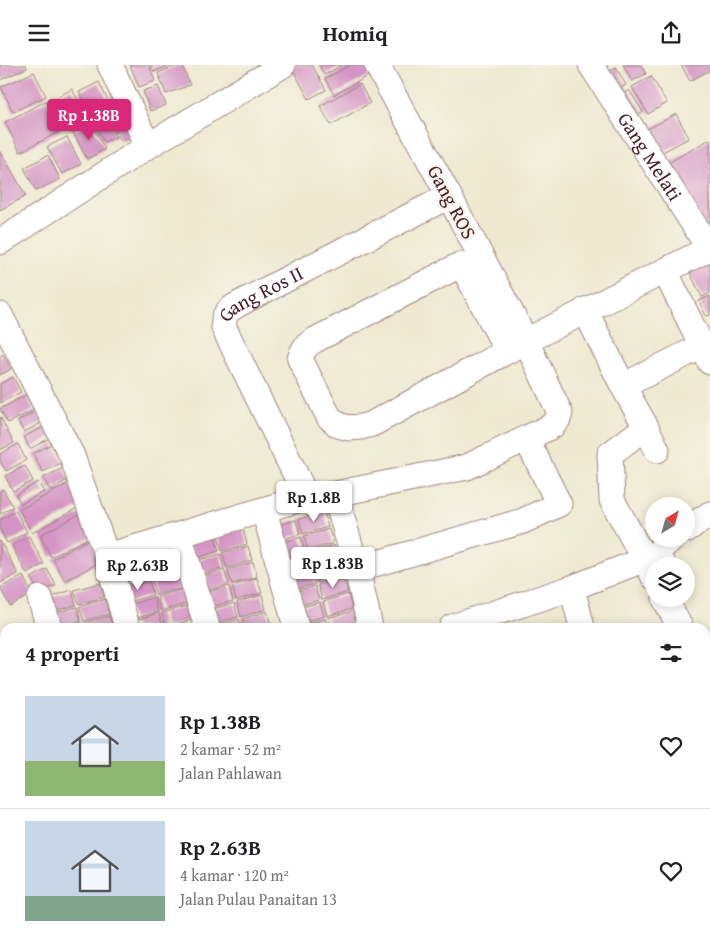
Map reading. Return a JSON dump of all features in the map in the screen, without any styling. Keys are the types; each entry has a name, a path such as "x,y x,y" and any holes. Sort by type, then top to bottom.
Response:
{"street":[{"path":"110,65 148,146"},
{"path":"0,243 148,146 283,65"},
{"name":"Gang ROS","path":"377,65 449,196 516,346"},
{"name":"Gang Melati","path":"591,65 709,248"},
{"name":"Gang Ros II","path":"307,498 224,328 224,319 227,313 234,307 248,299 449,196"},
{"path":"107,556 307,498 467,467 552,425 558,419 560,413 516,346 463,267 460,265 314,340 302,351 300,359 329,417 338,425 349,428 372,424 516,346 709,248"},
{"path":"623,386 700,357 665,271"},
{"path":"585,311 657,450"},
{"path":"0,315 72,456 107,556 126,623"},
{"path":"646,427 610,454 612,500 648,557"},
{"path":"357,569 523,521 560,504 526,438"},
{"path":"335,494 357,569 369,623"},
{"path":"264,509 295,623"},
{"path":"695,524 710,514"},
{"path":"180,535 206,623"},
{"path":"464,623 572,588 645,569"},
{"path":"572,588 581,623"},
{"path":"40,598 48,623"},
{"path":"669,607 678,623"},
{"path":"684,607 692,623"}],"building":[{"path":"0,65 26,65 27,68 0,80"},
{"path":"130,65 149,65 155,81 139,87"},
{"path":"151,65 171,65 154,72"},
{"path":"182,65 190,85 166,94 158,73"},
{"path":"296,65 312,65 326,90 309,99 292,68"},
{"path":"319,65 342,65 324,75"},
{"path":"350,65 364,65 370,75 334,95 325,79"},
{"path":"623,65 641,65 646,74 632,81"},
{"path":"681,65 710,65 710,70 690,81"},
{"path":"616,67 626,85 613,92 603,75"},
{"path":"34,72 46,96 13,112 1,87"},
{"path":"651,76 667,103 648,114 632,87"},
{"path":"99,82 108,101 89,110 79,92"},
{"path":"360,84 370,103 331,125 320,106"},
{"path":"158,86 166,105 150,111 143,91"},
{"path":"72,89 88,119 70,129 54,99"},
{"path":"629,90 643,112 630,121 615,99"},
{"path":"46,101 61,131 20,152 5,122"},
{"path":"106,110 116,137 104,142 90,114"},
{"path":"109,113 121,113 134,138 120,140"},
{"path":"676,114 689,138 659,154 646,130"},
{"path":"91,123 105,149 87,159 73,132"},
{"path":"67,137 81,164 62,174 47,147"},
{"path":"710,139 710,235 668,163"},
{"path":"0,152 26,196 0,210"},
{"path":"48,155 60,179 36,191 24,168"},
{"path":"710,260 710,293 702,297 689,271"},
{"path":"710,296 710,315 706,316 699,301"},
{"path":"3,354 11,369 0,375 0,356"},
{"path":"13,377 21,392 0,403 0,384"},
{"path":"26,395 34,410 8,423 0,409"},
{"path":"36,411 43,422 24,432 18,421"},
{"path":"0,417 14,443 0,450"},
{"path":"45,426 51,437 30,449 24,437"},
{"path":"53,443 63,462 43,472 33,454"},
{"path":"18,444 26,460 6,471 0,461 0,454"},
{"path":"25,466 33,481 13,491 5,476"},
{"path":"63,468 69,479 50,490 43,478"},
{"path":"38,482 44,492 21,504 16,495"},
{"path":"69,483 81,506 32,533 19,510"},
{"path":"3,489 13,507 0,514 0,491"},
{"path":"16,511 27,532 7,543 0,529 0,520"},
{"path":"324,512 328,527 303,534 299,519"},
{"path":"82,513 94,535 51,557 40,535"},
{"path":"296,520 300,534 275,542 271,527"},
{"path":"243,529 247,544 222,551 218,536"},
{"path":"329,529 333,543 308,551 304,536"},
{"path":"29,536 44,564 27,574 12,546"},
{"path":"215,537 219,551 194,559 190,544"},
{"path":"301,537 305,551 280,558 276,544"},
{"path":"90,539 102,561 65,581 53,559"},
{"path":"0,541 18,574 0,583"},
{"path":"334,545 338,560 313,567 308,553"},
{"path":"248,546 252,560 227,568 222,553"},
{"path":"305,553 310,567 285,575 280,560"},
{"path":"220,554 224,568 199,575 194,561"},
{"path":"172,556 177,571 152,578 147,564"},
{"path":"338,561 343,576 318,583 313,569"},
{"path":"253,562 257,577 232,584 227,570"},
{"path":"144,564 149,579 123,586 119,571"},
{"path":"47,569 56,585 39,594 31,578"},
{"path":"310,569 315,584 289,591 285,577"},
{"path":"224,570 229,584 203,592 199,577"},
{"path":"177,573 182,588 156,595 152,580"},
{"path":"23,576 32,594 10,606 0,588"},
{"path":"257,578 262,593 236,600 232,586"},
{"path":"343,578 348,592 322,600 318,585"},
{"path":"149,581 153,595 128,602 124,588"},
{"path":"100,583 104,597 79,604 74,590"},
{"path":"229,586 233,601 208,608 204,593"},
{"path":"315,586 319,600 294,607 290,593"},
{"path":"182,589 186,604 161,611 157,597"},
{"path":"72,590 76,605 51,612 47,598"},
{"path":"348,594 352,609 327,616 323,602"},
{"path":"262,595 266,609 241,617 237,602"},
{"path":"154,597 158,612 133,619 129,605"},
{"path":"105,599 109,614 84,621 79,607"},
{"path":"320,602 324,616 299,623 295,609"},
{"path":"234,603 238,617 213,623 209,610"},
{"path":"187,606 191,620 180,623 165,623 162,613"},
{"path":"77,607 81,622 57,623 51,614"},
{"path":"267,611 270,623 243,623 242,619"},
{"path":"353,611 356,623 329,623 328,618"},
{"path":"159,613 162,623 134,623 133,621"},
{"path":"109,616 112,623 84,623"},
{"path":"239,619 240,623 225,623"},
{"path":"325,619 326,623 310,623"}]}
